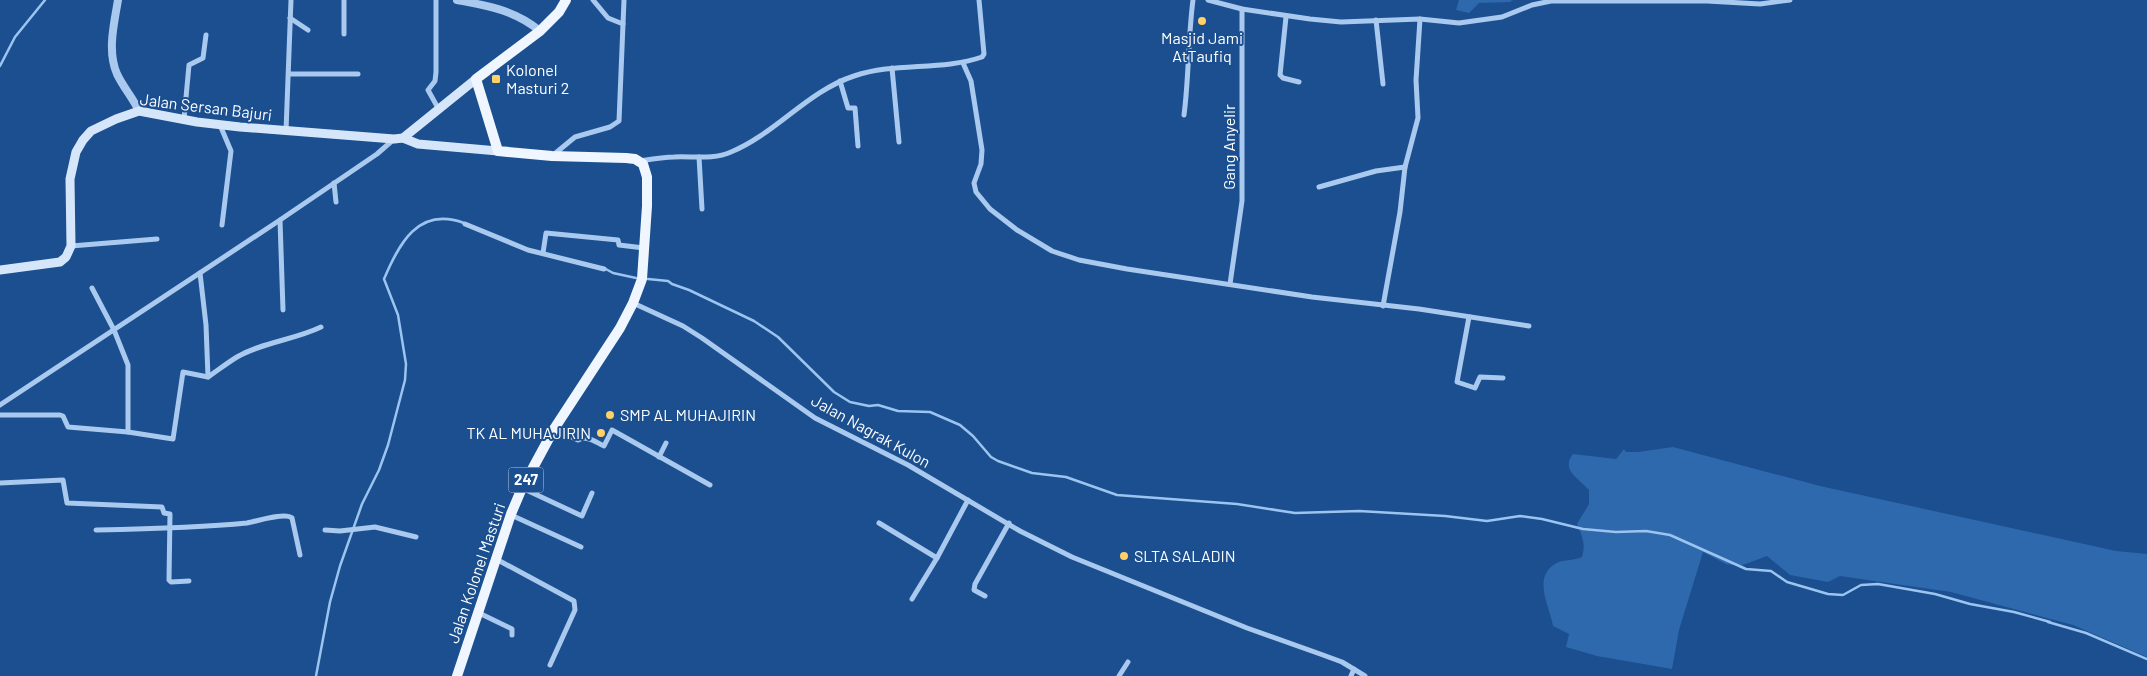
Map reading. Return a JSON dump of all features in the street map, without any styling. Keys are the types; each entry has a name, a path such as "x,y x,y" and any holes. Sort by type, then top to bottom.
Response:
{"main road":[{"path":"398,138 540,31 559,12 566,0"},
{"path":"476,79 498,151 552,156 626,158 640,161"},
{"name":"Jalan Sersan Bajuri","path":"71,246 70,180 76,152 91,131 139,111 220,125 398,138 418,144 498,151"},
{"name":"Jalan Kolonel Masturi","path":"456,676 479,613 511,514 522,488 554,429 609,346 633,303 642,279 647,177 645,166 640,161"},
{"path":"0,270 60,262 66,257 71,246"}],"street":[{"path":"118,0 112,47 113,62 120,80 139,111"},
{"path":"286,131 291,0"},
{"path":"344,0 344,34"},
{"path":"436,0 436,72 435,81 428,90 438,108"},
{"path":"457,0 513,13 540,31"},
{"path":"594,0 608,18 623,24"},
{"path":"552,156 575,137 594,133 619,123 624,0"},
{"path":"640,161 656,158 714,157 731,152 758,137 840,81 855,75 892,68 963,63 983,56 979,0"},
{"path":"1184,115 1188,86 1189,31 1193,0"},
{"path":"1208,0 1286,17 1340,22 1420,18 1470,23 1502,17 1532,5 1551,1 1707,1 1760,4 1790,0"},
{"name":"Gang Anyelir","path":"1230,284 1242,202 1242,8"},
{"path":"1286,17 1280,75 1283,78 1299,82"},
{"path":"290,18 308,30"},
{"path":"1383,306 1406,167 1418,118 1416,80 1420,18"},
{"path":"1376,20 1383,84"},
{"path":"184,119 189,66 203,58 206,35"},
{"path":"963,63 971,81 982,154 981,164 975,176 974,188 978,197 1017,230 1063,256 1127,269 1529,326"},
{"path":"892,68 899,142"},
{"path":"289,74 358,74"},
{"path":"840,81 848,108 855,108 858,146"},
{"path":"220,125 231,151 222,225"},
{"path":"0,405 280,220 398,138"},
{"path":"700,157 702,209"},
{"path":"1319,187 1376,171 1406,167"},
{"path":"334,183 336,202"},
{"path":"280,220 283,310"},
{"path":"465,224 528,250 604,269"},
{"path":"544,253 546,233 618,240 619,245 644,248"},
{"path":"71,246 157,239"},
{"path":"200,273 206,325 208,377"},
{"path":"92,288 114,330 128,365 128,432"},
{"name":"Jalan Nagrak Kulon","path":"633,303 684,326 815,418 901,461 1057,550 1248,628 1323,655 1354,669 1364,676"},
{"path":"1469,317 1457,382 1475,388 1480,377 1503,378"},
{"path":"0,415 60,415 64,416 68,427 128,432 173,439 183,372 208,377 237,357 278,341 306,334 321,327"},
{"path":"554,429 578,440 590,438 604,446 612,430 710,485"},
{"path":"659,457 666,443"},
{"path":"0,483 63,480 65,481 67,503 162,507 164,513 170,514 169,580 171,582 189,582"},
{"path":"522,488 582,516 592,492"},
{"path":"912,598 937,558 968,500"},
{"path":"511,514 581,547"},
{"path":"96,530 170,529 249,522 290,516 293,521 300,555"},
{"path":"985,596 974,590 975,584 1009,522"},
{"path":"879,523 937,558"},
{"path":"325,530 375,527 416,537"},
{"path":"496,559 574,601 575,610 550,665"},
{"path":"479,613 512,629 512,635"},
{"path":"1119,676 1128,662"},
{"path":"1351,676 1354,669"}],"shaded area":[{"path":"1459,0 1513,0 1510,2 1479,3 1469,13 1456,10"},
{"path":"1673,447 1820,486 2116,551 2147,554 2147,657 2073,625 1951,592 1840,576 1828,582 1790,575 1767,556 1740,566 1726,564 1703,552 1679,630 1672,669 1597,656 1566,647 1569,634 1553,626 1543,585 1548,570 1555,564 1582,557 1583,540 1577,524 1589,504 1589,490 1570,470 1569,465 1573,454 1616,459 1624,449 1626,452 1638,452"}],"waterway":[{"path":"0,66 15,37 45,0"},
{"path":"316,676 330,602 340,566 362,504 379,470 388,445 405,380 406,364 398,315 384,279 404,241 422,224 434,220 448,219 464,223"},
{"path":"604,268 613,273 636,278"},
{"path":"648,279 668,281 754,321 778,337 834,392 850,402 869,406 878,405 898,411 930,412 960,425 973,436 991,457 998,461 1032,473 1066,477 1117,495 1237,504 1295,513 1359,511 1445,516 1487,521 1520,516 1542,519 1583,529 1616,532 1646,531 1670,535 1746,569 1771,571 1787,582 1828,594 1843,595 1861,585 1878,584 1935,594 1970,604 2014,612 2086,633 2147,659"}],"place":[{"name":"Masjid Jami AtTaufiq","path":"1202,21"},
{"name":"Kolonel Masturi 2","path":"496,79"},
{"name":"SMP AL MUHAJIRIN","path":"610,415"},
{"name":"TK AL MUHAJIRIN","path":"601,433"},
{"name":"SLTA SALADIN","path":"1124,556"}]}
